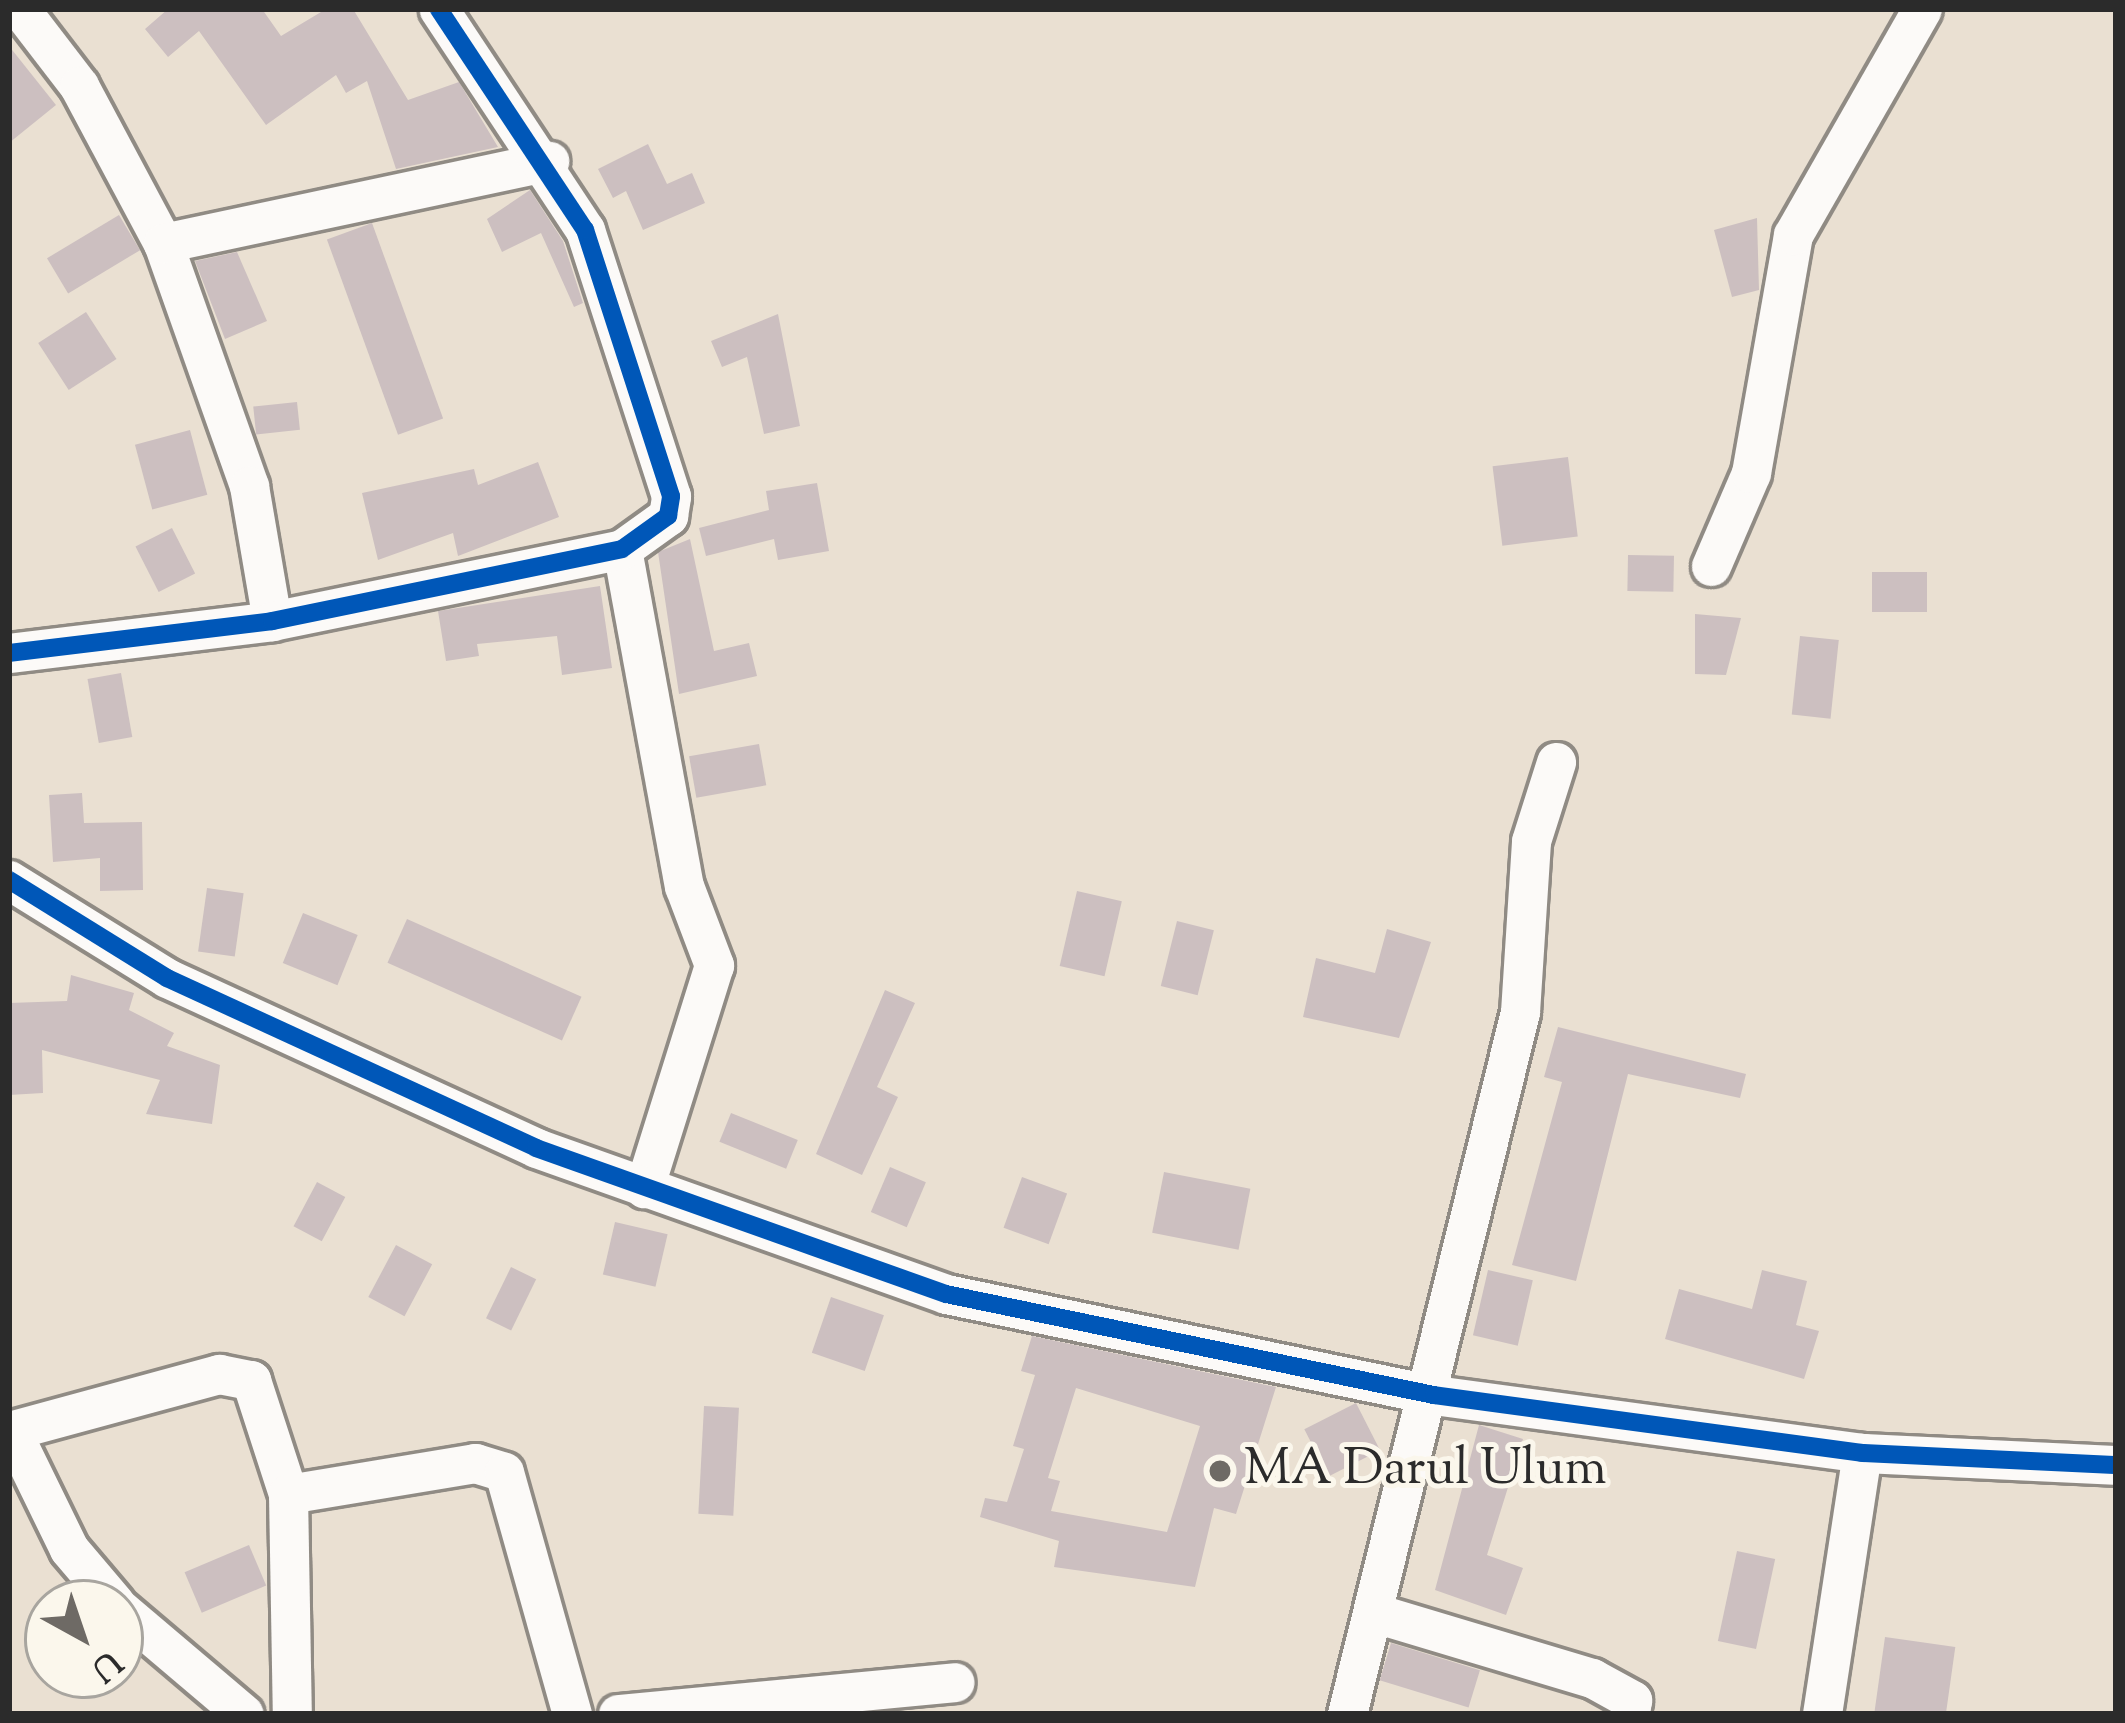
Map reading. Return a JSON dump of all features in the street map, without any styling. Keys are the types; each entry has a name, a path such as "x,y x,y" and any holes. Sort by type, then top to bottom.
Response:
{"street":[{"path":"20,9 79,86 163,243 249,486 272,621"},
{"path":"9,653 272,621 622,549 659,526 671,496 585,230 549,161 439,9"},
{"path":"1712,566 1751,472 1793,235 1922,9"},
{"path":"163,243 549,161"},
{"path":"622,549 685,886 714,965 644,1188"},
{"path":"1347,1714 1434,1395 1520,1012 1531,842 1556,762"},
{"path":"9,880 167,979 644,1188 946,1294 1434,1395 1862,1453 2116,1465"},
{"path":"94,1579 69,1549 10,1431 236,1373 266,1401 287,1494 292,1714"},
{"path":"1822,1714 1862,1453"},
{"path":"287,1494 476,1463 504,1472 572,1714"},
{"path":"1375,1613 1592,1678 1631,1700 1630,1714"},
{"path":"144,1629 244,1714"},
{"path":"618,1714 954,1682"}],"building":[{"path":"168,9 262,9 281,36 326,9 353,9 408,100 459,82 498,147 396,169 367,81 346,93 336,75 266,125 199,31 168,57 145,29"},
{"path":"9,46 56,105 9,143"},
{"path":"648,144 667,184 692,173 705,203 643,230 626,191 613,198 598,169"},
{"path":"530,190 563,241 583,303 574,307 541,233 502,252 487,219"},
{"path":"119,215 140,250 68,293 47,258"},
{"path":"1757,218 1759,290 1732,297 1714,230"},
{"path":"372,223 443,418 398,435 327,239"},
{"path":"237,252 267,321 225,339 195,261"},
{"path":"86,312 116,359 69,390 38,343"},
{"path":"778,314 800,426 764,434 747,357 722,367 711,341"},
{"path":"297,402 300,430 256,434 253,407"},
{"path":"190,430 207,495 152,509 135,445"},
{"path":"1568,457 1578,536 1502,546 1493,466"},
{"path":"538,462 559,517 458,556 453,533 378,560 362,493 474,469 478,485"},
{"path":"817,483 829,551 778,560 774,539 706,556 699,528 769,510 766,491"},
{"path":"172,528 195,573 159,592 135,547"},
{"path":"690,539 714,651 749,643 757,676 679,694 658,552"},
{"path":"1628,555 1674,556 1673,592 1627,591"},
{"path":"1872,572 1927,572 1927,612 1872,612"},
{"path":"600,586 612,668 562,675 557,636 477,644 479,656 446,661 438,611"},
{"path":"1695,614 1741,618 1726,675 1695,674"},
{"path":"1800,636 1839,640 1831,719 1792,715"},
{"path":"121,673 132,737 99,743 88,679"},
{"path":"759,744 766,785 696,798 689,756"},
{"path":"82,793 84,823 142,822 143,890 100,891 100,858 53,862 49,795"},
{"path":"207,888 244,893 235,957 198,951"},
{"path":"1077,891 1122,901 1104,976 1060,966"},
{"path":"303,913 358,935 337,985 283,963"},
{"path":"407,919 581,997 562,1041 387,963"},
{"path":"1177,921 1214,930 1198,995 1161,986"},
{"path":"1387,929 1431,942 1399,1038 1303,1017 1316,958 1375,973"},
{"path":"71,975 134,993 129,1010 174,1033 167,1046 220,1065 212,1124 146,1114 160,1080 42,1050 43,1093 9,1095 9,1003 67,1001"},
{"path":"885,990 915,1003 877,1087 898,1097 862,1175 816,1154"},
{"path":"1558,1027 1746,1074 1740,1098 1628,1074 1576,1281 1512,1265 1562,1082 1544,1077"},
{"path":"731,1113 798,1140 786,1169 719,1142"},
{"path":"890,1167 926,1182 907,1227 871,1212"},
{"path":"1164,1172 1250,1189 1239,1250 1152,1233"},
{"path":"1022,1177 1067,1193 1049,1244 1004,1228"},
{"path":"317,1182 345,1197 322,1241 294,1226"},
{"path":"615,1222 668,1234 655,1287 603,1275"},
{"path":"396,1245 432,1264 405,1316 368,1297"},
{"path":"511,1267 536,1279 511,1331 486,1318"},
{"path":"1488,1270 1533,1280 1518,1346 1473,1335"},
{"path":"1762,1270 1807,1281 1796,1325 1819,1331 1804,1379 1665,1339 1679,1289 1752,1309"},
{"path":"831,1297 884,1315 865,1371 812,1353"},
{"path":"1032,1336 1276,1387 1236,1514 1214,1508 1195,1587 1054,1567 1059,1541 980,1517 985,1498 1007,1502 1024,1449 1013,1446 1035,1375 1021,1371","holes":["1076,1388 1200,1426 1167,1532 1051,1511 1060,1481 1048,1478"]},
{"path":"1356,1403 1380,1450 1328,1477 1304,1429"},
{"path":"704,1406 739,1408 733,1516 698,1514"},
{"path":"1479,1425 1523,1439 1487,1555 1523,1568 1506,1615 1435,1590"},
{"path":"249,1545 266,1586 202,1613 185,1572"},
{"path":"1737,1551 1775,1559 1756,1649 1718,1641"},
{"path":"1885,1637 1955,1647 1946,1714 1874,1714"},
{"path":"1391,1643 1480,1670 1469,1707 1380,1680"}],"cycle path":[{"path":"9,653 272,621 622,549 668,516 671,496 585,230 439,9"},
{"path":"9,880 167,978 536,1148 946,1294 1434,1395 1862,1453 2116,1465"}],"place":[{"name":"MA Darul Ulum","path":"1220,1471"}]}
